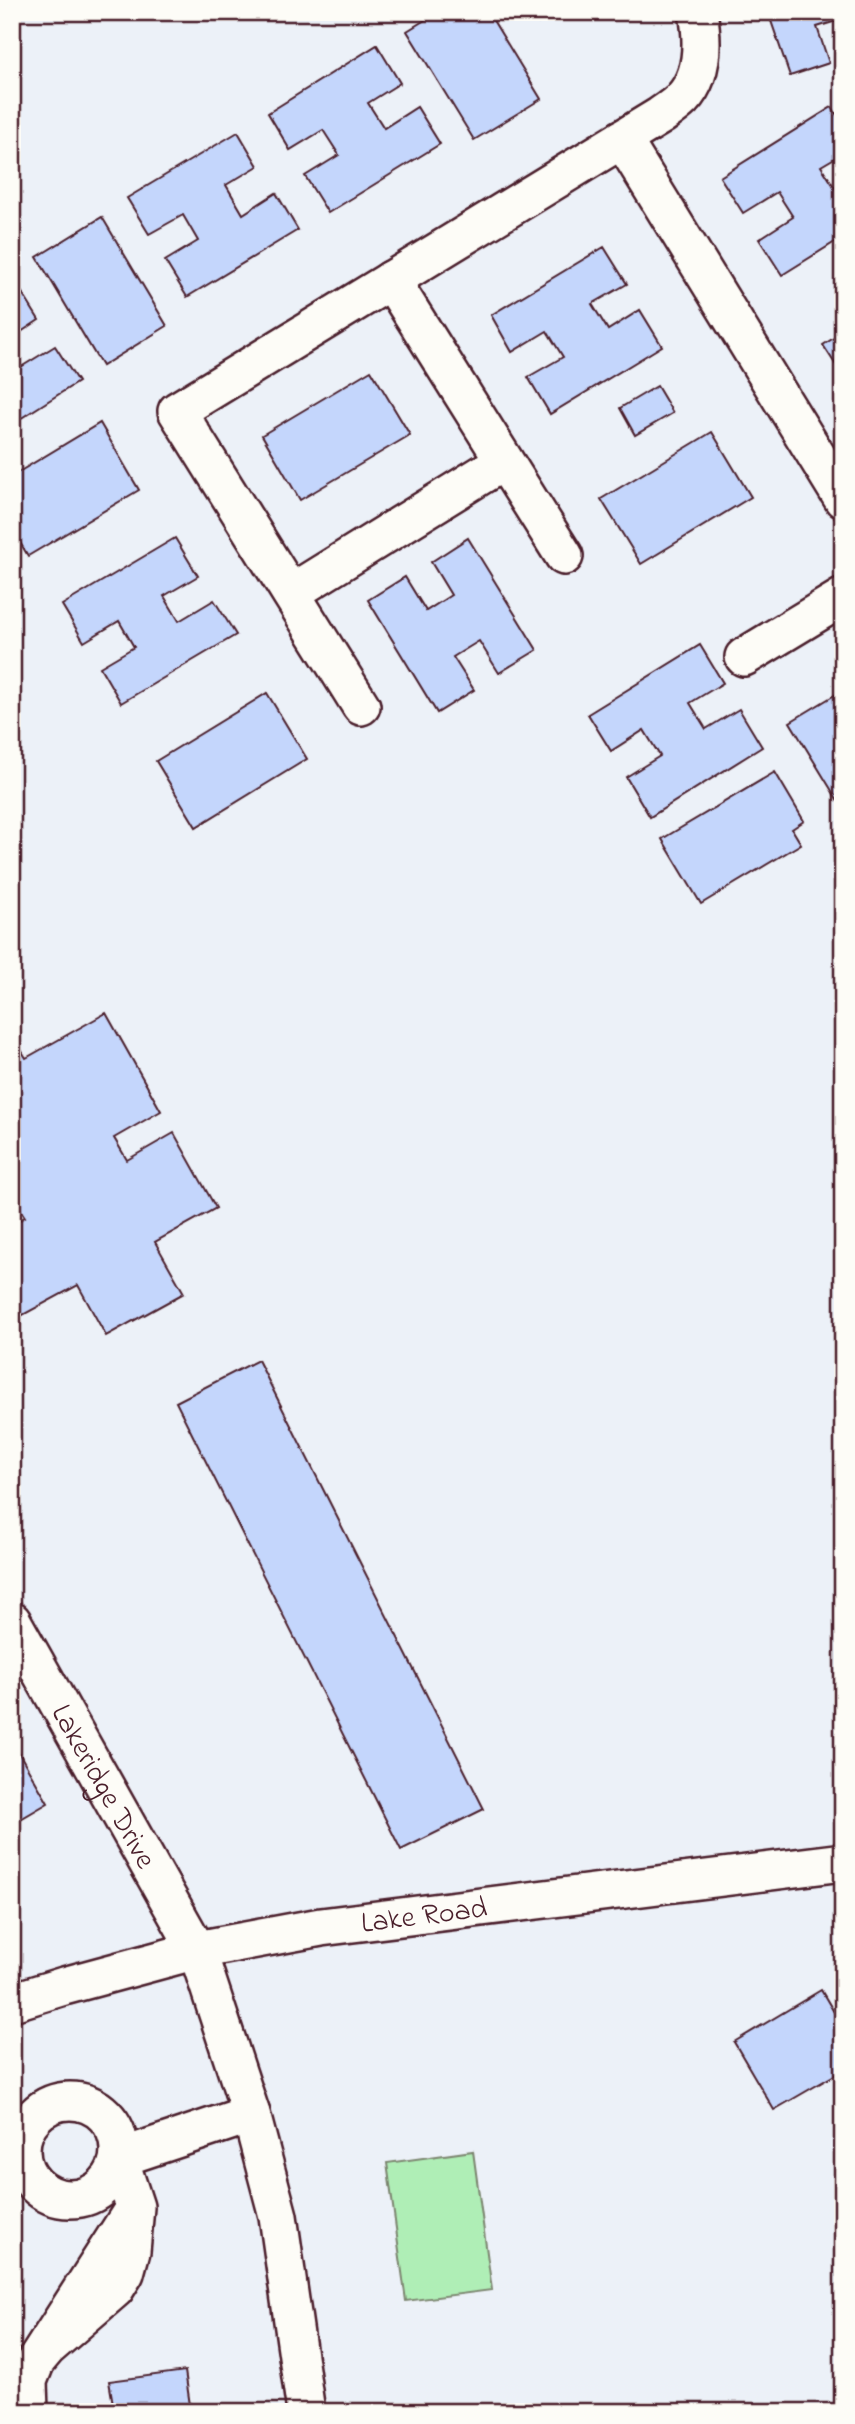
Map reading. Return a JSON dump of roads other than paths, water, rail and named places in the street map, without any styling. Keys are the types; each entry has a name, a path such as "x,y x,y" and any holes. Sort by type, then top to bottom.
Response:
{"street":[{"path":"361,706 177,411 660,116 684,97 698,71 703,37 698,12"},
{"path":"622,139 843,499"},
{"path":"391,280 564,556"},
{"path":"290,593 504,461"},
{"path":"744,657 843,597"},
{"name":"Lakeridge Drive","path":"12,1621 197,1950 251,2114 278,2217 306,2412"},
{"name":"Lake Road","path":"12,2002 197,1950 321,1927 843,1861"},
{"path":"29,2412 28,2381 36,2361 135,2207 119,2158 251,2114"}]}
